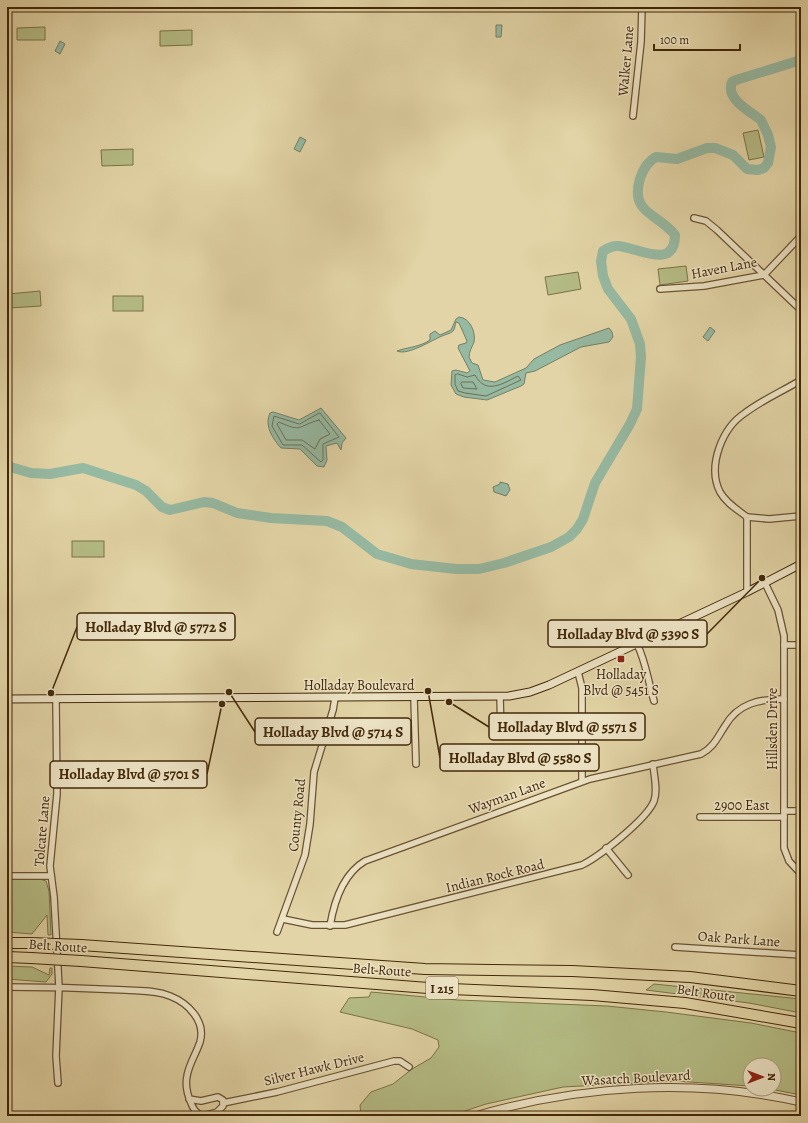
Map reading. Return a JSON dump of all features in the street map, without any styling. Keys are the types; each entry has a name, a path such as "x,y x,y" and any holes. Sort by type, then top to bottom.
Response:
{"highway":[{"name":"Belt Route","path":"7,943 81,945 425,969 572,971 690,977 801,991"},
{"name":"Belt Route","path":"7,957 81,961 428,988 592,995 685,1003 801,1023"}],"main road":[{"name":"Holladay Boulevard","path":"7,699 414,698 516,695 536,690 578,672 747,592 801,564"},
{"name":"Wasatch Boulevard","path":"475,1116 556,1098 658,1088 695,1088 734,1091 801,1102"}],"street":[{"name":"Walker Lane","path":"633,116 641,42 642,7"},
{"path":"694,218 706,221 717,230 801,310"},
{"name":"Haven Lane","path":"660,289 704,286 764,274 801,236"},
{"path":"801,380 744,413 734,421 726,433 720,447 715,472 720,492 732,506 748,517 769,519 801,516"},
{"path":"747,592 748,517"},
{"name":"Hillsden Drive","path":"765,583 781,616 784,645 785,853 792,866 801,874"},
{"path":"637,644 646,665 647,676 654,701"},
{"path":"784,645 801,645"},
{"path":"578,672 582,688 582,781"},
{"path":"500,696 501,736"},
{"name":"County Road","path":"277,932 305,855 310,824 314,772 333,710 335,698"},
{"path":"414,698 416,764"},
{"name":"Wayman Lane","path":"330,926 334,908 346,880 352,871 365,861 582,781 701,754 712,746 729,720 742,708 759,700 784,699"},
{"name":"Tolcate Lane","path":"56,700 57,794 50,856 50,876 54,896 59,988 56,1056 58,1083"},
{"name":"Indian Rock Road","path":"283,919 312,925 345,925 573,869 587,863 606,848 639,821 652,806 656,791 653,764"},
{"name":"2900 East","path":"700,817 784,814 801,811"},
{"path":"606,848 628,875"},
{"path":"7,876 50,876"},
{"name":"Oak Park Lane","path":"675,947 801,955"},
{"path":"7,988 59,988"},
{"name":"Silver Hawk Drive","path":"59,988 159,993 169,995 185,1004 197,1018 201,1032 199,1044 187,1076 187,1090 189,1099 194,1111 202,1116 219,1111 223,1108 224,1103"},
{"name":"Silver Hawk Drive","path":"224,1103 277,1092 394,1061 400,1061 409,1067"},
{"name":"Silver Hawk Drive","path":"189,1099 201,1101 218,1097 222,1099 224,1103"}],"shaded area":[{"path":"45,27 45,40 17,40 17,28"},
{"path":"192,30 192,45 160,46 160,31"},
{"path":"758,130 764,157 749,160 743,133"},
{"path":"133,149 133,165 102,166 101,150"},
{"path":"686,266 688,281 660,285 658,269"},
{"path":"578,272 581,289 548,295 545,277"},
{"path":"40,291 41,306 9,308 8,294"},
{"path":"113,296 143,296 143,311 113,311"},
{"path":"72,541 104,541 104,557 72,557"},
{"path":"7,878 40,879 46,881 49,891 51,935 48,935 47,915 32,934 7,932"},
{"path":"7,966 32,967 49,975 50,968 52,968 52,974 46,982 7,979"},
{"path":"654,984 801,999 801,1013 749,1003 646,990"},
{"path":"371,992 458,1000 607,1006 751,1023 801,1033 801,1095 782,1091 782,1057 742,1057 742,1085 675,1081 563,1087 486,1104 450,1116 361,1116 360,1105 371,1092 393,1084 412,1069 431,1058 439,1047 438,1040 412,1029 340,1012 349,998 369,997"}],"water":[{"path":"496,25 502,25 501,37 496,37"},
{"path":"60,41 65,44 60,54 55,51"},
{"path":"300,137 306,140 300,152 294,149"},
{"path":"459,317 466,320 473,330 474,342 469,357 472,363 478,365 483,380 495,382 526,368 534,359 560,345 609,328 613,337 609,342 581,347 535,371 526,373 524,384 487,400 464,397 456,394 451,385 452,371 456,370 467,373 470,371 458,348 459,345 466,343 467,341 459,323 456,322 451,333 420,347 402,352 397,351 418,346 430,340 430,334 435,331 440,335 451,330 456,319"},
{"path":"710,327 715,331 708,341 703,337"},
{"path":"321,408 346,438 342,443 341,450 337,443 326,446 327,460 324,467 317,466 300,449 281,448 272,436 268,423 270,413 273,412 299,420"},
{"path":"500,482 508,484 510,490 506,496 494,492 493,487 500,484"}],"waterway":[{"path":"7,466 31,473 50,474 83,468 136,485 146,491 162,507 170,510 204,502 213,503 237,513 271,518 327,521 342,527 377,554 411,564 456,569 479,569 504,563 551,547 569,537 577,529 583,519 595,483 630,424 637,409 641,357 640,344 631,319 608,289 603,276 601,261 603,251 613,246 625,247 661,255 668,252 673,246 675,235 667,226 645,210 639,200 638,186 646,166 656,157 677,159 707,148 715,148 733,155 747,169 758,170 764,168 768,163 771,147 768,135 761,120 745,109 735,99 732,94 732,82 801,60"}],"place":[{"name":"Holladay Blvd @ 5390 S","path":"762,578"},
{"name":"Holladay Blvd @ 5451 S","path":"621,659"},
{"name":"Holladay Blvd @ 5580 S","path":"428,691"},
{"name":"Holladay Blvd @ 5714 S","path":"229,692"},
{"name":"Holladay Blvd @ 5772 S","path":"51,693"},
{"name":"Holladay Blvd @ 5571 S","path":"449,702"},
{"name":"Holladay Blvd @ 5701 S","path":"222,704"}]}
